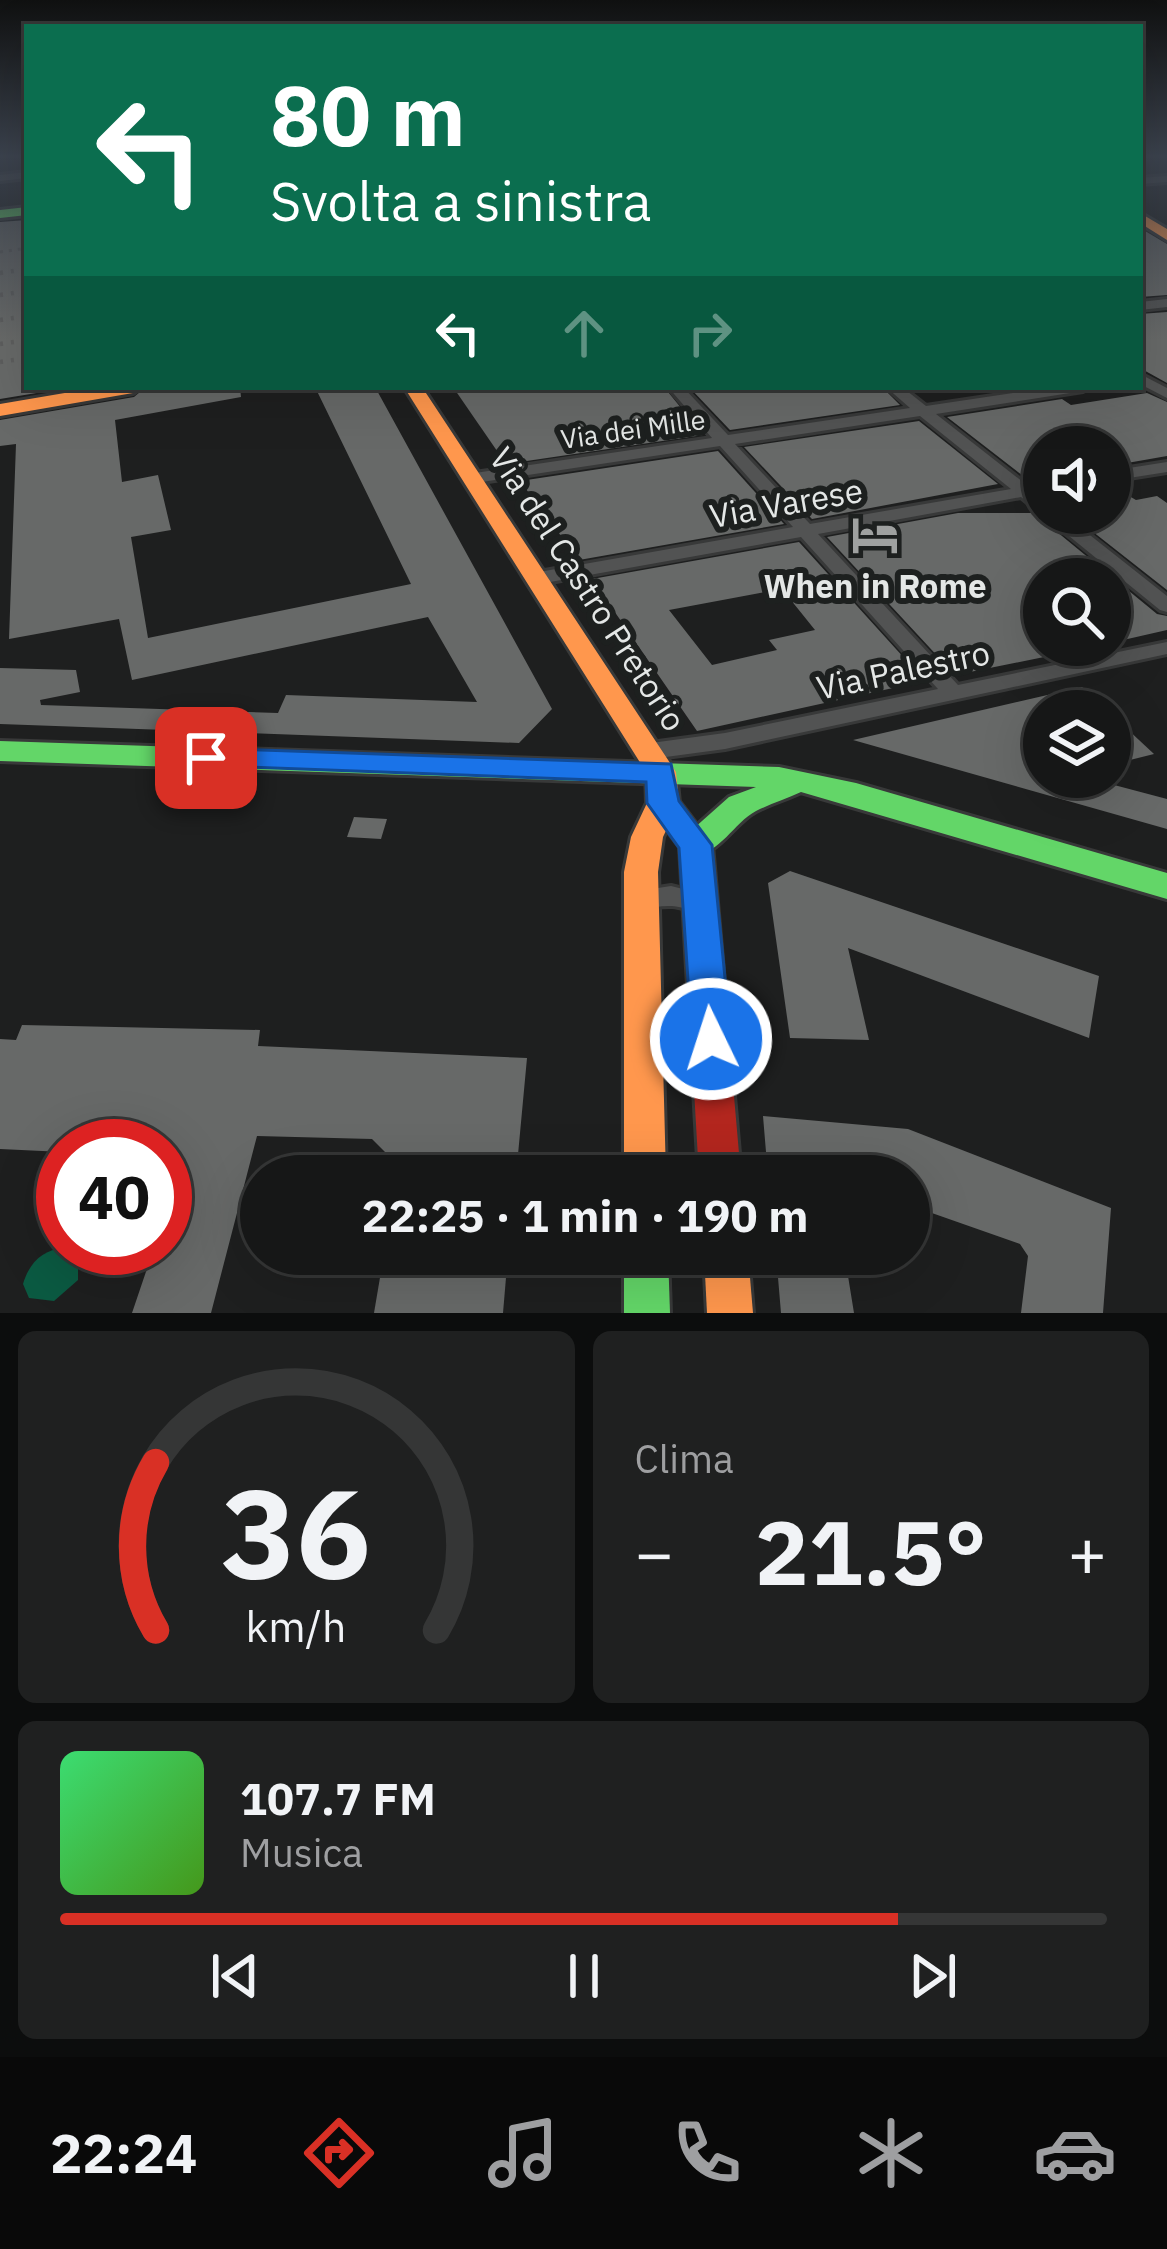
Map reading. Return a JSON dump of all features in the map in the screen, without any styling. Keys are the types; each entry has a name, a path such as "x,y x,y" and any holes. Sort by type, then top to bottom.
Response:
{"street":[{"path":"0,410 116,390"},
{"name":"Via del Castro Pretorio","path":"415,390 656,761"},
{"path":"678,390 954,694"},
{"path":"897,390 1023,482"},
{"name":"Via dei Mille","path":"475,478 1063,390"},
{"path":"1131,472 1167,466"},
{"name":"Via Varese","path":"539,578 1023,492"},
{"path":"1077,534 1167,606"},
{"name":"Via Palestro","path":"656,761 725,741 1167,648"},
{"path":"0,751 525,770 656,761 805,781 1167,886"},
{"path":"656,761 663,803 696,845 719,1155"},
{"path":"696,845 713,826 762,793 805,781"},
{"path":"645,1155 641,899 645,846 663,803"},
{"path":"641,899 671,896 702,903"},
{"path":"646,1275 647,1313"},
{"path":"727,1275 730,1313"}],"shaded area":[{"path":"36,1261 36,1275 78,1275 78,1280 54,1301 29,1298 23,1284"}],"building":[{"path":"24,220 24,390 55,390 0,399 0,222"},
{"path":"1143,230 1167,244 1167,295 1143,297"},
{"path":"1167,312 1167,383 1143,370 1143,314"},
{"path":"142,390 240,390 241,397 115,420 122,482 158,475 171,530 131,537 148,638 411,584 316,390 377,390 552,709 519,743 0,724 0,668 76,670 80,692 40,700 41,705 278,713 286,695 477,702 428,617 132,680 119,619 9,639 16,444 0,446 0,420 134,397"},
{"path":"455,390 666,390 703,435 506,464"},
{"path":"692,390 885,390 900,405 730,430"},
{"path":"1147,393 1167,402 1167,456 1131,462 1131,426 1023,426 1023,476 947,417 1062,399 1071,405"},
{"path":"919,421 998,484 812,519 744,447"},
{"path":"718,451 784,524 579,560 520,481"},
{"path":"1157,496 1167,503 1167,590 1096,534 1131,534 1131,497"},
{"path":"958,513 1023,513 1023,534 1060,534 1089,558 1023,558 1023,661 955,675 827,537"},
{"path":"799,542 925,681 697,731 592,579","holes":["782,589 815,630 769,640 777,650 712,665 669,610"]},
{"path":"1131,593 1157,614 1167,616 1167,630 1131,638"},
{"path":"1023,701 1023,788 853,740"},
{"path":"1131,733 1154,754 1131,760"},
{"path":"1131,789 1167,799 1167,829 1058,798 1131,798"},
{"path":"354,817 387,819 381,839 347,837"},
{"path":"790,871 1099,976 1089,1038 848,948 869,1040 790,1038 768,883"},
{"path":"22,1025 260,1030 258,1046 527,1058 518,1155 388,1155 372,1139 257,1136 252,1155 240,1155 240,1201 211,1313 132,1313 145,1275 192,1275 192,1119 36,1119 36,1151 0,1149 0,1039 16,1040"},
{"path":"763,1116 908,1129 1111,1208 1103,1313 1021,1313 1028,1256 1020,1244 930,1212 930,1155 766,1155"},
{"path":"380,1275 506,1275 503,1313 374,1313"},
{"path":"778,1275 856,1275 848,1276 854,1313 781,1313"}],"railway":[{"path":"0,252 24,248"},
{"path":"0,273 24,269"},
{"path":"0,295 24,291"},
{"path":"0,320 24,316"},
{"path":"0,344 24,340"},
{"path":"0,362 24,358"}],"traffic: fast":[{"path":"0,751 779,777 856,794 1167,886"},
{"path":"696,845 740,805 795,783"},
{"path":"646,1275 647,1313"}],"traffic: slow":[{"path":"1143,219 1167,236"},
{"path":"0,410 116,390"},
{"path":"415,390 661,772 663,803 647,837 641,872 645,1155"},
{"path":"727,1275 730,1313"}],"traffic: jam":[{"path":"663,803 696,845 718,1155"}],"place":[{"name":"When in Rome","path":"875,535"}],"route":[{"path":"206,758 661,772 663,803 696,845 711,1039"}]}
